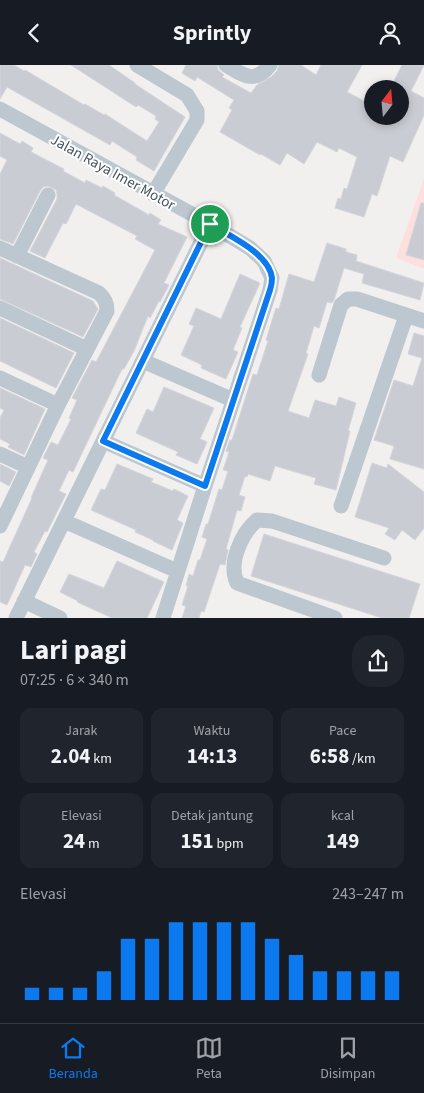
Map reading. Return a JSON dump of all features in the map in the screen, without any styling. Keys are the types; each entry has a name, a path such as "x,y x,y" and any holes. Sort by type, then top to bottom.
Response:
{"street":[{"path":"137,65 186,95 197,111 197,120 153,194"},
{"path":"226,65 246,75 255,77 263,75 270,65"},
{"name":"Jalan Raya Imer Motor","path":"0,109 210,224 250,248 264,261 272,278 270,290 233,400"},
{"path":"17,256 48,195"},
{"path":"16,618 210,224"},
{"path":"0,247 99,293 105,298 107,311 58,405 1,522"},
{"path":"319,375 341,305 348,299 357,299 424,321"},
{"path":"0,308 87,349"},
{"path":"341,506 406,316"},
{"path":"143,361 233,400 163,618"},
{"path":"0,378 58,405"},
{"path":"103,441 205,486"},
{"path":"0,453 28,467"},
{"path":"335,618 237,583 233,573 235,555 250,526 257,520 272,521 384,558"},
{"path":"64,521 177,571"},
{"path":"24,601 60,618"}],"shaded area":[{"path":"424,179 424,269 396,258"}],"building":[{"path":"0,65 14,65 25,70 84,105 105,114 147,141 159,122 155,119 156,116 138,105 136,107 71,65 109,65 185,117 154,171 136,160 137,157 112,141 110,145 7,87 0,99"},
{"path":"186,65 217,65 218,70 224,75 222,77 251,93 257,85 277,71 279,65 301,65 316,75 321,65 362,65 347,92 364,101 364,125 409,125 409,80 394,80 402,65 424,65 411,91 424,98 424,115 403,162 390,156 377,196 372,194 364,217 335,208 338,198 341,199 344,188 347,189 357,157 339,148 337,152 317,142 304,164 287,153 280,165 220,132 232,110 229,108 234,100 197,77 195,81 182,73"},
{"path":"0,133 20,144 22,141 33,148 31,152 64,169 63,171 85,183 86,180 102,188 103,186 115,193 114,195 161,220 158,224 187,237 164,283 169,285 150,318 148,316 134,351 124,369 122,369 73,472 69,470 59,491 66,494 47,532 45,531 34,552 37,554 31,567 25,565 7,605 0,602 0,561 3,562 32,498 48,460 43,458 51,442 58,445 71,419 69,418 77,400 72,398 92,360 96,362 155,250 135,239 137,236 76,204 66,224 63,223 45,258 30,251 57,199 56,190 48,186 43,187 40,191 13,244 0,239 0,174 7,160 0,156"},
{"path":"421,203 424,203 424,260 406,255"},
{"path":"327,243 357,255 356,261 424,283 420,300 362,283 364,274 344,268 334,300 332,303 327,302 319,328 314,326 306,353 308,354 288,411 309,418 315,400 336,406 339,397 356,403 348,431 350,431 336,490 314,484 316,478 275,466 270,481 248,474 247,477 245,476 239,495 245,497 241,511 237,510 226,549 228,550 225,565 220,564 204,612 201,611 199,618 182,618 186,606 182,605 188,586 186,586 189,574 193,576 198,560 200,560 207,539 202,537 206,524 208,524 219,489 222,490 228,471 223,470 229,452 226,451 230,440 232,440 253,374 257,375 276,308 279,309 289,274 314,282"},
{"path":"0,258 93,301 98,309 83,337 0,299"},
{"path":"240,274 260,283 240,327 242,328 233,350 238,352 226,379 201,368 202,365 181,355 194,326 189,324 196,308 221,319"},
{"path":"0,318 74,353 56,388 0,361"},
{"path":"414,333 424,336 424,469 390,459 394,446 374,440 394,380 413,386 422,358 408,354"},
{"path":"164,387 214,408 200,439 207,442 197,464 176,455 178,452 136,433 147,409 153,412"},
{"path":"0,388 45,409 24,455 8,447 10,444 0,439 0,418 4,410 0,408"},
{"path":"372,463 387,468 388,464 424,492 424,528 415,540 402,530 395,540 385,534 389,528 355,517"},
{"path":"0,464 16,472 9,486 0,481"},
{"path":"117,464 153,479 151,482 173,491 174,489 188,496 177,520 183,523 172,550 135,532 136,530 91,510 101,489 105,490"},
{"path":"264,534 420,584 409,618 382,618 251,576"},
{"path":"117,561 164,582 147,618 112,618 60,592 69,574 104,588"}],"route":[{"path":"210,224 250,248 264,261 272,278 270,290 205,486 103,441 210,224"}]}
